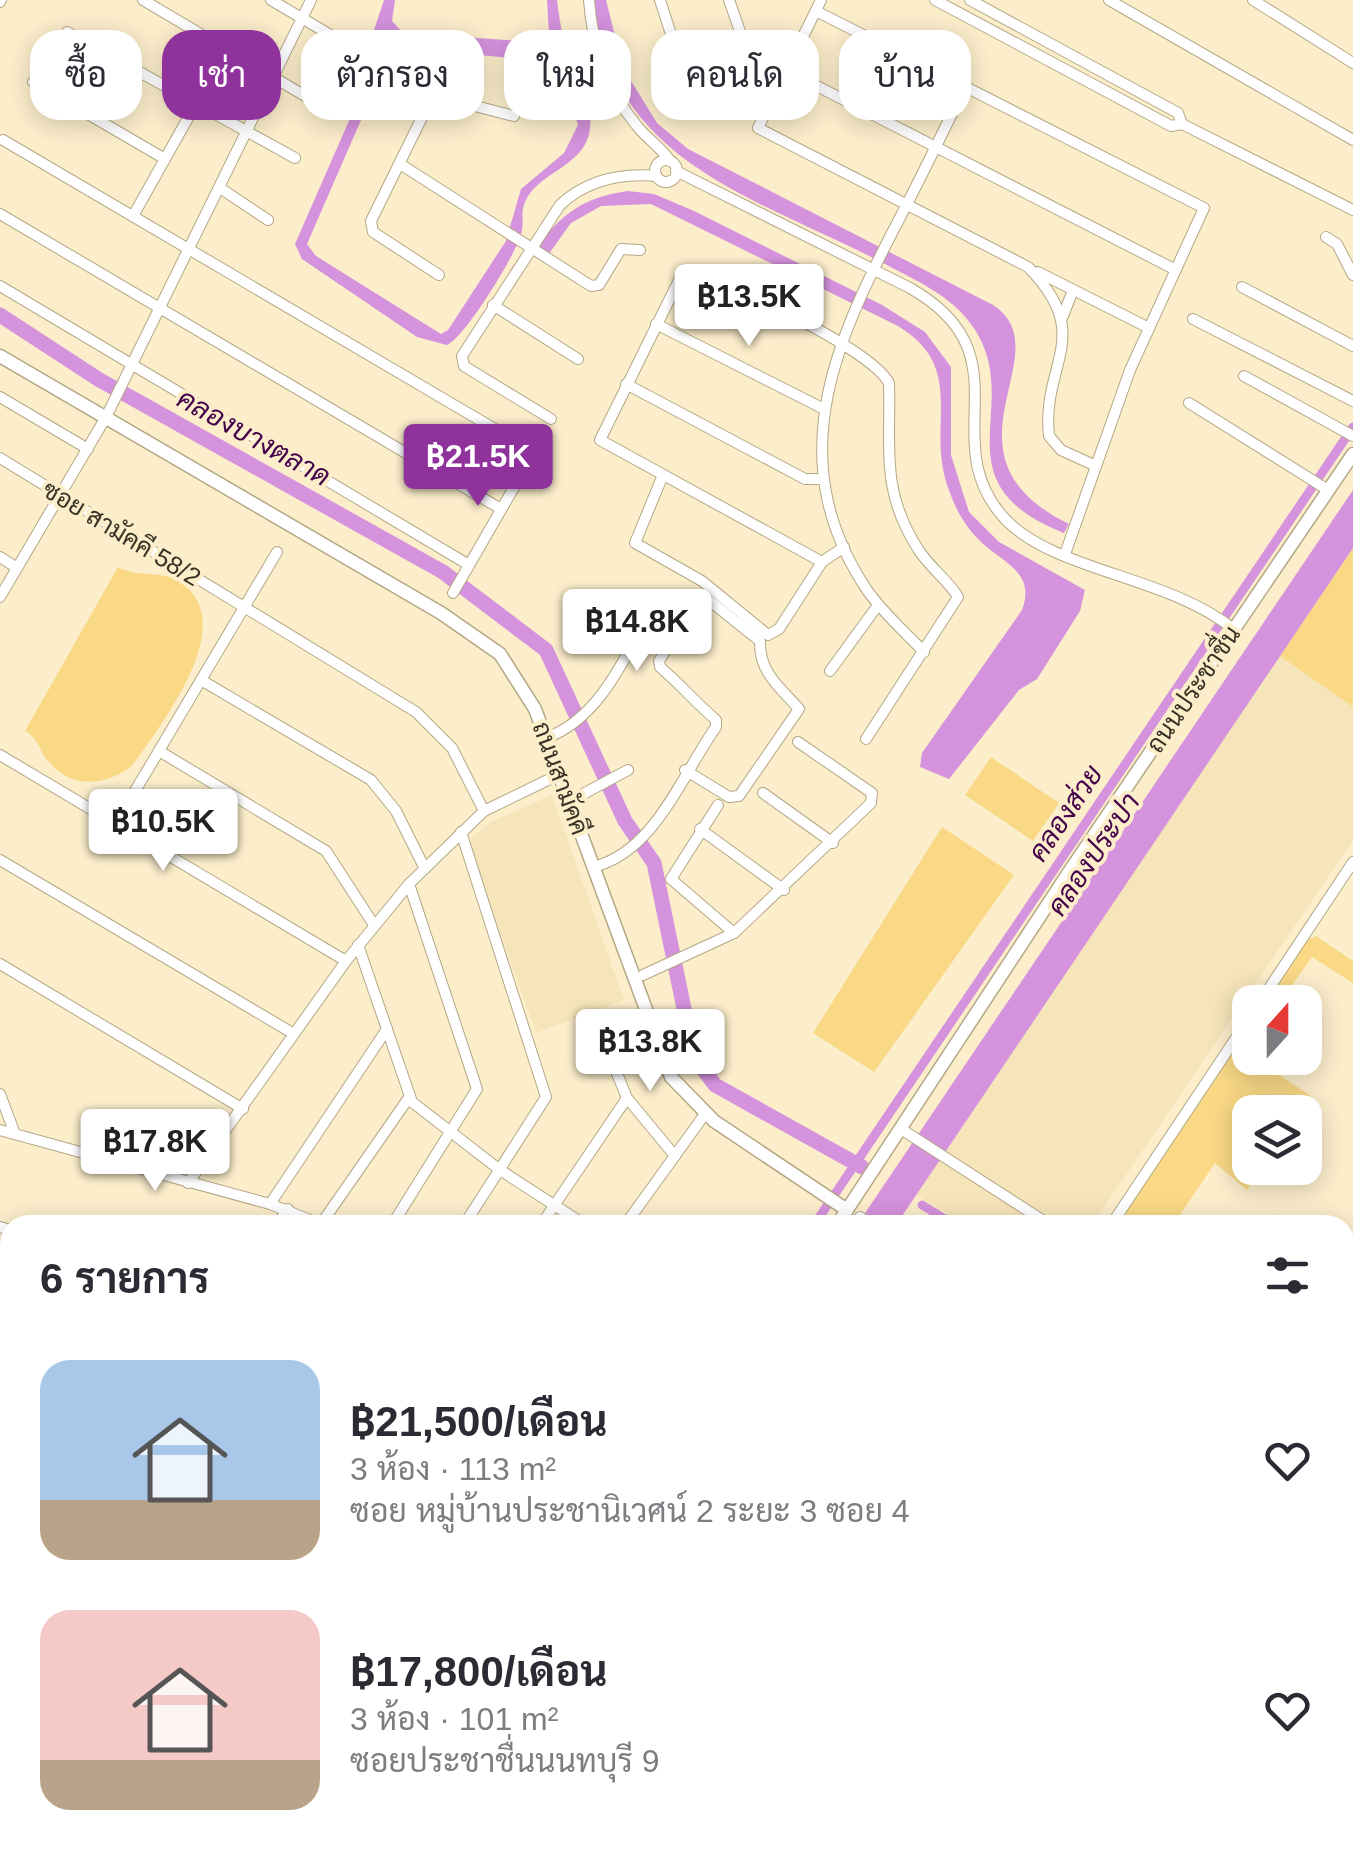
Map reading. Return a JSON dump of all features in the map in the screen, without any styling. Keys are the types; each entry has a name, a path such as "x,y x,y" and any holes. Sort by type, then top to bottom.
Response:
{"main road":[{"name":"ถนนสามัคคี","path":"0,356 491,646 527,690 664,1064 680,1089 705,1114 848,1211"},
{"name":"ถนนประชาชื่น","path":"845,1215 906,1132 1230,626 1324,487 1353,454"}],"street":[{"path":"143,0 193,30"},
{"path":"271,0 322,30"},
{"path":"281,63 311,0"},
{"path":"589,0 597,46 613,90 631,118 673,166 874,266 931,300 958,328 976,373 973,448 983,488 1015,528 1065,554 1179,595 1230,626"},
{"path":"660,0 670,30"},
{"path":"729,0 741,30"},
{"path":"935,0 1171,126 1182,124 1353,210"},
{"path":"970,0 1178,113 1182,124"},
{"path":"1109,0 1353,140"},
{"path":"1253,0 1353,62"},
{"path":"805,30 818,5 863,30"},
{"path":"1028,49 1034,36"},
{"path":"819,84 1176,270"},
{"path":"1124,101 1131,88"},
{"path":"971,90 1199,204 1203,214 1149,328 1065,554"},
{"path":"438,276 370,229 434,99 504,114"},
{"path":"98,120 165,159"},
{"path":"133,216 187,120"},
{"path":"227,120 295,158"},
{"path":"0,596 106,417 252,120"},
{"path":"762,120 758,128 1149,328"},
{"path":"924,652 878,605 844,546 824,479 824,409 854,307 948,120"},
{"path":"3,140 529,449 531,458 452,593"},
{"path":"400,164 594,286 620,249 640,250"},
{"path":"551,420 512,399 461,362 525,244 560,205 580,190 616,177 656,176 670,181 673,166"},
{"path":"220,188 268,220"},
{"path":"0,214 501,510"},
{"path":"1326,237 1337,244 1353,275"},
{"path":"1028,267 1044,283 1063,316"},
{"path":"822,562 600,440 684,270 841,341 880,370 890,383 886,435 897,503 918,548 958,597 866,740"},
{"path":"0,286 466,570"},
{"path":"1242,287 1353,346"},
{"path":"1074,290 1063,316 1049,436 1061,450 1096,466"},
{"path":"493,305 578,359"},
{"path":"1192,318 1353,401"},
{"path":"656,324 824,409"},
{"path":"1244,376 1353,436"},
{"path":"626,384 805,480 824,479"},
{"path":"0,397 88,448"},
{"path":"1189,403 1324,487"},
{"name":"ซอย สามัคคี 58/2","path":"0,458 428,721 452,748 484,811"},
{"path":"662,475 635,543 702,580 768,635 778,628 822,562 844,546"},
{"path":"116,822 277,552"},
{"path":"0,558 17,568"},
{"path":"593,868 626,856 646,836 685,770 716,720 692,701 689,691 660,667 659,661 696,601 704,597 760,641 759,657 774,685 800,709 740,796 729,797 685,770"},
{"path":"830,671 878,605"},
{"path":"546,738 586,713 652,609"},
{"path":"201,680 371,780 396,811 424,867"},
{"path":"643,975 734,933 784,890 871,803 872,793 798,742"},
{"path":"159,752 326,850 374,925"},
{"path":"0,755 346,961"},
{"path":"570,801 628,770"},
{"path":"188,1183 346,961 408,884 484,811 560,774"},
{"path":"762,793 832,843"},
{"path":"718,805 670,880 734,933"},
{"path":"700,829 784,890"},
{"path":"461,832 546,1098 471,1215"},
{"path":"0,860 294,1034"},
{"path":"1271,985 1353,862"},
{"path":"398,1215 476,1089 408,884"},
{"path":"358,946 410,1096 450,1134 569,1215"},
{"path":"0,964 243,1108"},
{"path":"270,1204 388,1029"},
{"path":"1118,1215 1232,1043"},
{"path":"605,1044 626,1098 675,1156"},
{"path":"0,1094 15,1134"},
{"path":"328,1215 410,1096"},
{"path":"548,1215 626,1098"},
{"path":"631,1215 705,1114"},
{"path":"0,1130 302,1215"},
{"path":"906,1132 1034,1215"},
{"path":"284,1215 288,1209"},
{"path":"848,1211 855,1215"}],"shaded area":[{"path":"384,0 395,0 392,21 400,30 374,30"},
{"path":"547,0 557,0 562,30 549,30"},
{"path":"594,0 606,0 614,30 600,30"},
{"path":"484,38 504,40 504,57 484,55"},
{"path":"631,81 651,113 651,120 688,149 993,305 1011,325 1015,349 1002,437 1008,467 1028,497 1069,524 1064,533 1024,512 1002,490 992,465 991,383 986,354 963,314 920,282 742,195 699,169 660,138 631,103"},
{"path":"349,120 361,120 307,244 316,256 441,334 448,330 506,241 521,189 564,153 578,125 576,120 590,120 581,151 542,181 524,204 519,240 502,273 466,327 447,345 417,337 302,259 295,244"},
{"path":"628,191 654,194 694,211 882,305 925,332 951,367 951,455 969,512 999,542 1085,590 1080,611 1037,679 1019,690 949,779 920,767 922,753 1022,610 1025,586 1014,568 973,534 952,499 943,469 941,401 933,361 920,343 898,326 651,204 601,206 571,223 548,255 537,248 555,225 575,209"},
{"path":"1353,490 1353,548 903,1215 864,1215"},
{"path":"1353,548 1353,707 1280,656"},
{"path":"118,567 168,577 184,585 198,603 203,625 199,650 176,701 133,765 101,781 78,781 57,770 25,731"},
{"path":"1280,656 1353,707 1353,840 1255,985 1232,985 1232,1018 1099,1215 949,1215 916,1195"},
{"path":"991,757 1059,803 1033,841 965,795"},
{"path":"552,795 624,1000 536,1033 468,842 489,823"},
{"path":"942,827 1014,875 874,1072 813,1033"},
{"path":"1316,936 1353,961 1353,983 1312,957 1292,985 1277,985 1307,940"},
{"path":"1231,1053 1232,1075 1279,1075 1309,1095 1232,1095 1232,1177 1215,1163 1180,1215 1124,1215"}],"waterway":[{"name":"คลองบางตลาด","path":"0,315 98,379 443,572 546,650 625,821 654,863 694,1057 715,1085 862,1167"},
{"name":"คลองส่วย","path":"821,1215 1353,427"},
{"name":"คลองบางตลาด","path":"922,1205 938,1215"}],"water label":[{"name":"คลองประปา","path":"1093,854"}]}
